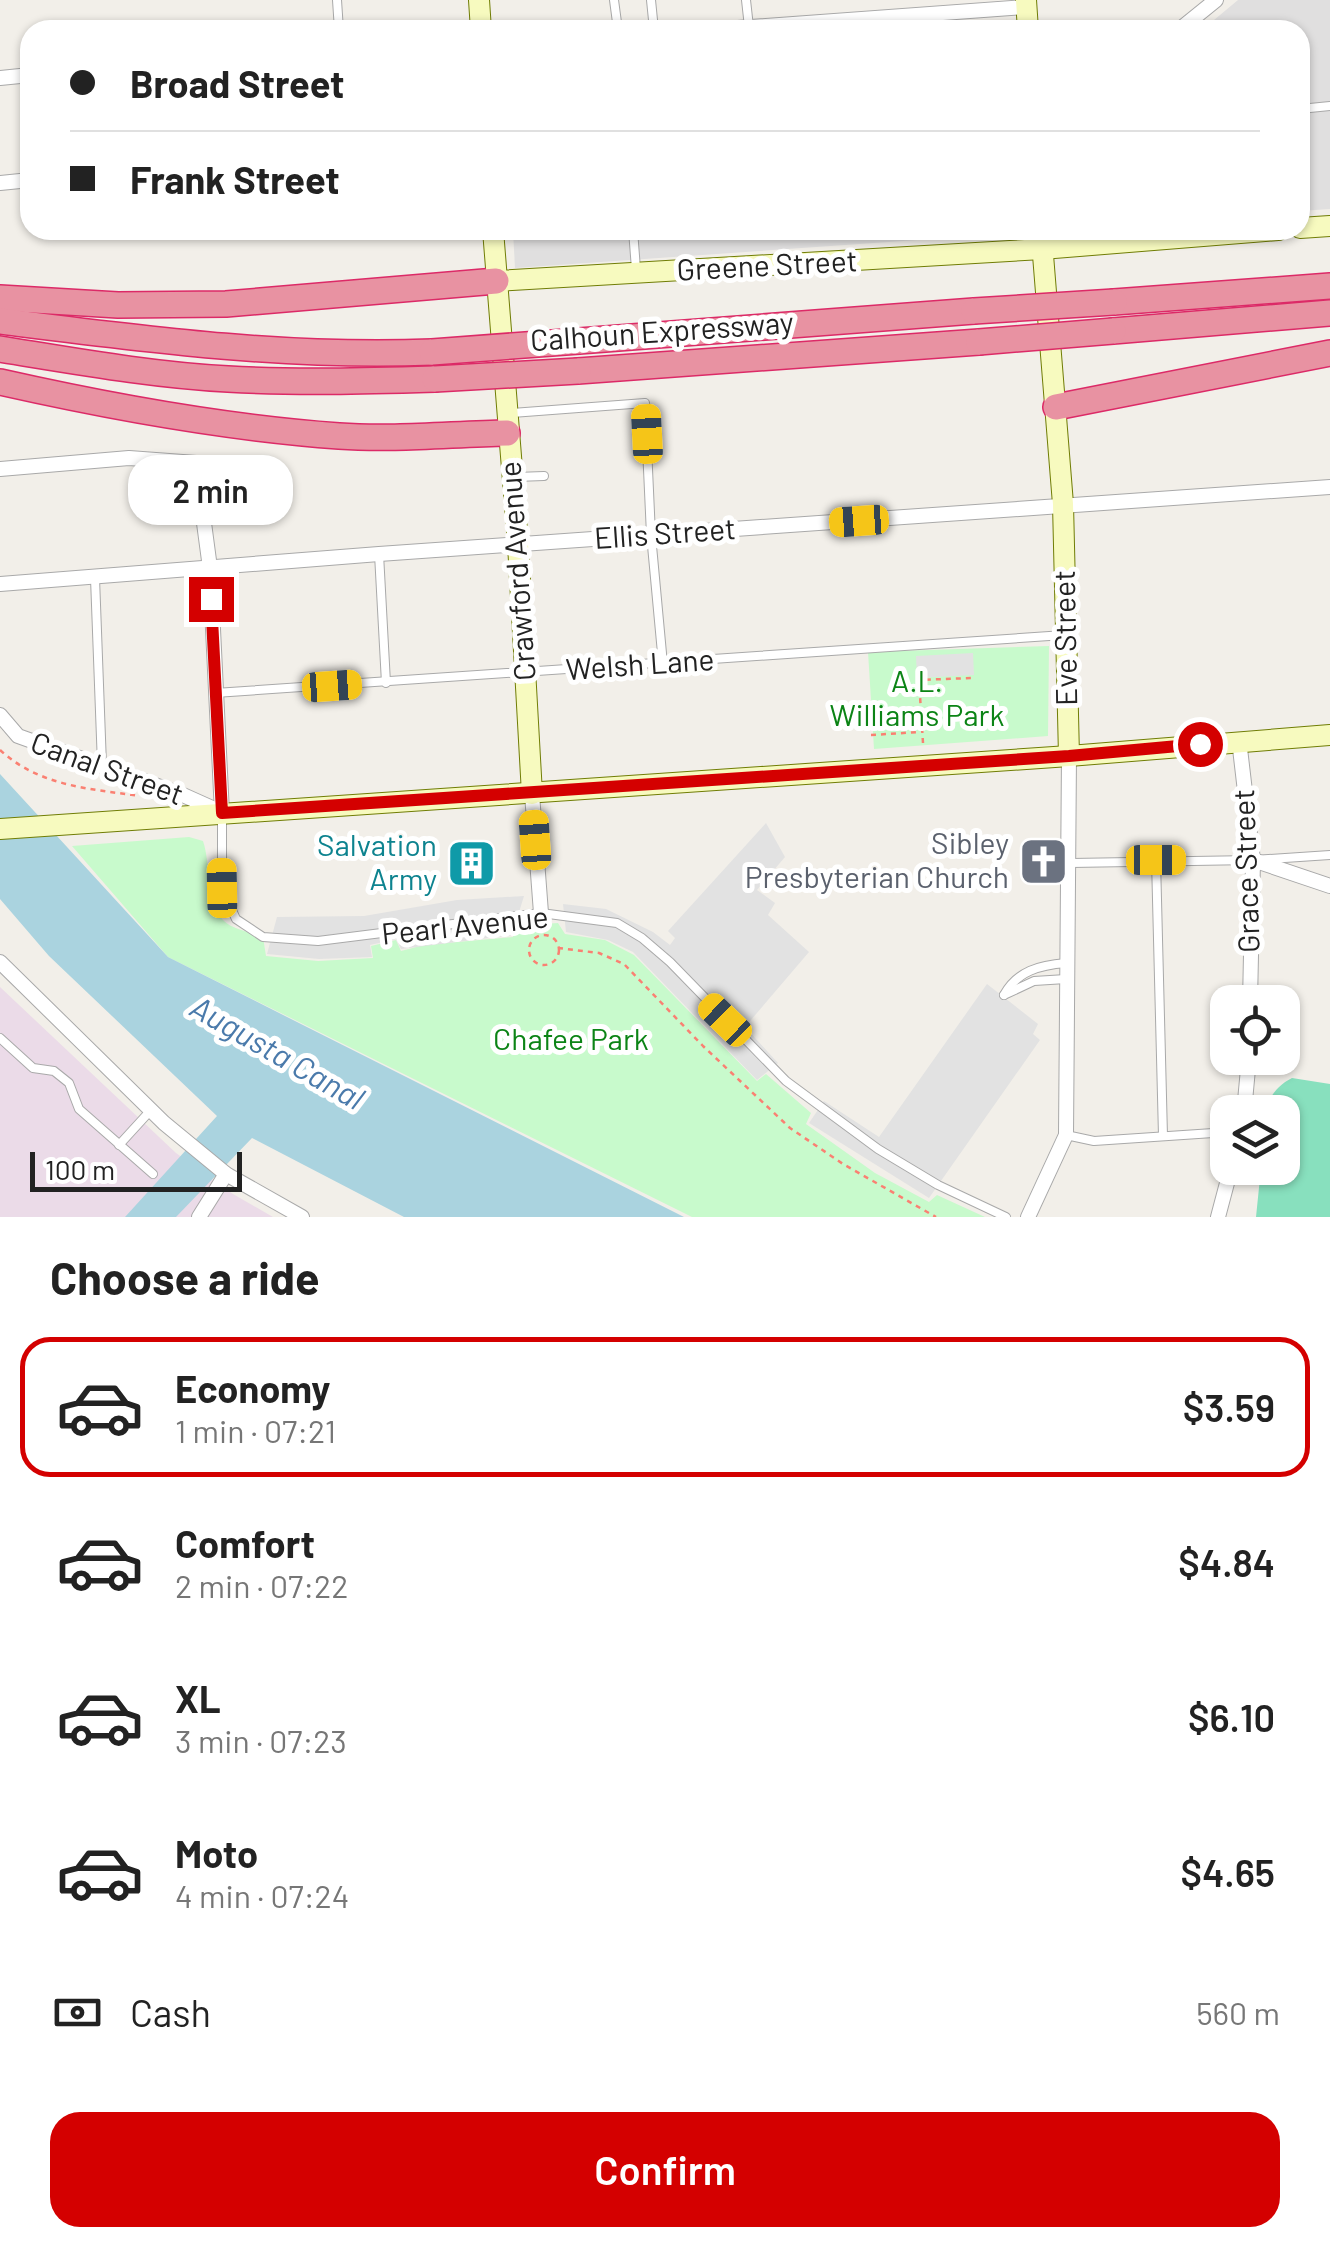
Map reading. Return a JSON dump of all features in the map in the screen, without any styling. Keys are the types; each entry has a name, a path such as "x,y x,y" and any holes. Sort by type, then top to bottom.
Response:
{"highway":[{"path":"0,298 118,305 226,304 496,281"},
{"name":"Calhoun Expressway","path":"0,321 278,352 432,352 1330,286"},
{"name":"Calhoun Expressway","path":"0,349 225,379 332,382 578,371 1330,313"},
{"path":"1056,407 1330,353"},
{"path":"0,382 94,403 210,422 342,436 507,423"}],"street":[{"path":"1191,20 1216,0"},
{"path":"833,20 1026,4"},
{"name":"Crawford Avenue","path":"494,240 541,913"},
{"name":"Greene Street","path":"496,281 636,274 1029,240"},
{"name":"Eve Street","path":"1028,1217 1066,1135 1066,963 1071,863 1062,504 1041,240"},
{"path":"0,469 129,458 196,463 210,568 222,813"},
{"name":"Ellis Street","path":"0,584 1062,504 1330,488"},
{"name":"Canal Street","path":"0,715 18,736 222,813"},
{"path":"0,828 532,794 1330,735"},
{"name":"Grace Street","path":"1239,740 1253,860 1250,985"},
{"path":"1253,860 1330,886"},
{"path":"2,970 151,1110 226,1174 302,1217"},
{"path":"199,1217 226,1174"},
{"path":"1218,1217 1226,1185"}],"lane":[{"path":"634,240 636,274"},
{"path":"507,423 645,403 651,536 663,664"},
{"path":"511,477 544,476"},
{"path":"379,554 386,683"},
{"path":"95,578 102,765"},
{"name":"Welsh Lane","path":"215,694 1064,635"},
{"name":"Pearl Avenue","path":"222,813 222,888 236,919 263,937 318,942 541,913 616,923 642,938 670,962 786,1081 878,1149 938,1185 1006,1217"},
{"path":"1071,863 1253,860 1330,854"},
{"path":"1156,860 1163,1136"},
{"path":"1066,963 1022,973 1004,994 1034,982 1066,979"},
{"path":"0,1038 32,1068 54,1070 69,1084 79,1110 152,1174"},
{"path":"119,1144 151,1110"},
{"path":"1066,1135 1094,1141 1210,1133"}],"path":[{"path":"923,743 919,680 972,678"},
{"path":"871,735 922,732"},
{"path":"0,750 26,771 46,780 152,798"},
{"path":"545,935 554,939 558,948 554,961 545,965 532,960 529,950 535,938 545,935"},
{"path":"558,948 599,952 624,964 790,1128 843,1164 936,1217"}],"shaded area":[{"path":"1238,0 1330,0 1330,209 1310,210 1310,20 1214,20"},
{"path":"514,240 918,240 515,268"},
{"path":"973,653 974,675 917,678 916,656"},
{"path":"766,823 785,857 757,890 775,903 768,915 809,952 745,1027 778,1063 757,1080 633,952 608,940 566,932 563,904 606,909 670,945 675,938 668,931"},
{"path":"524,896 512,935 401,949 396,939 370,945 372,957 319,959 267,954 277,917 364,916 457,900"},
{"path":"987,984 1038,1024 1033,1034 1040,1040 929,1198 809,1123 824,1101 879,1137"},
{"path":"0,987 176,1153 273,1217 0,1217"}],"green space":[{"name":"A.L. Williams Park","path":"1049,646 1048,736 874,749 868,652"},
{"name":"Chafee Park","path":"189,837 203,841 218,914 232,926 263,937 266,956 318,961 373,958 371,946 396,940 401,951 424,945 513,937 515,926 558,923 565,934 605,940 634,955 757,1081 766,1074 811,1113 806,1124 875,1173 929,1202 937,1195 985,1217 692,1217 168,957 72,846"},
{"path":"1292,1078 1330,1084 1330,1217 1256,1217 1259,1185 1300,1185 1300,1095 1273,1095"}],"water":[{"name":"Augusta Canal","path":"0,774 168,957 684,1217 404,1217 252,1138 176,1217 125,1217 217,1116 49,956 0,899"}],"place":[{"name":"Sibley Presbyterian Church","path":"1044,861"},
{"name":"Salvation Army","path":"472,863"}],"route":[{"path":"211,599 222,813 1200,744"}]}
